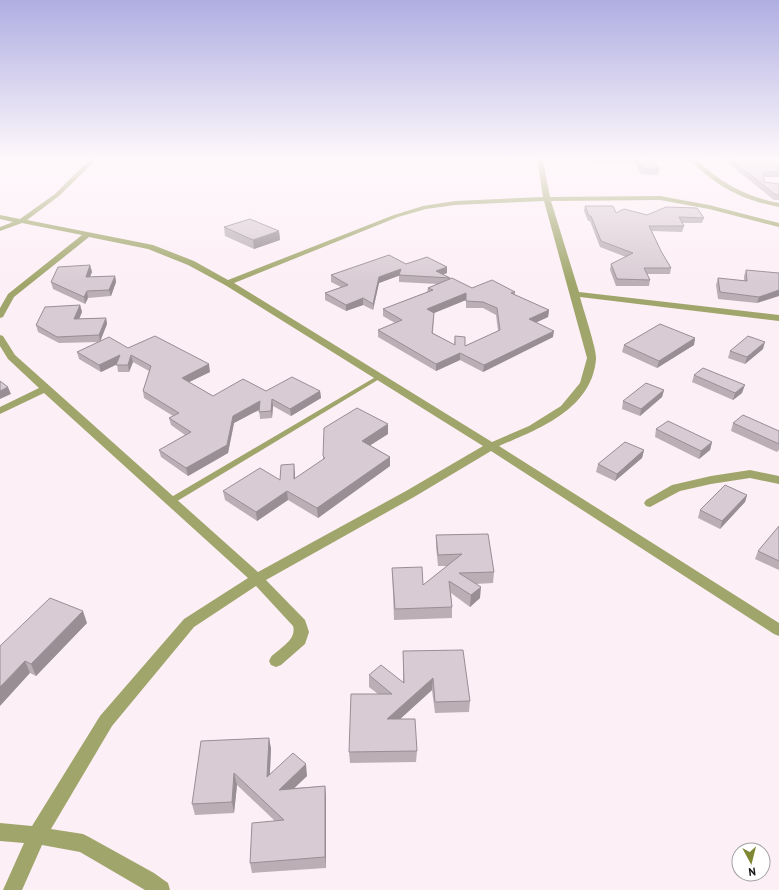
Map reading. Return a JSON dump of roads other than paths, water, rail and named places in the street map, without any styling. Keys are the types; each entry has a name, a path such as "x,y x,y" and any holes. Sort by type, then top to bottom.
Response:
{"street":[{"path":"0,229 22,221 51,200"},
{"path":"228,283 396,216 425,207 455,203 535,200"},
{"path":"12,890 37,835 106,721 189,624 257,579 410,494 491,446 533,428 565,408 585,383 592,358 547,200"},
{"path":"668,200 709,207 779,224"},
{"path":"758,200 779,205"},
{"path":"0,217 150,246 191,263 228,283 491,446 779,630"},
{"path":"0,315 11,296 88,234"},
{"path":"575,294 779,318"},
{"path":"0,338 12,357 257,579 300,624 302,632 300,640 276,661"},
{"path":"0,411 46,388"},
{"path":"650,503 676,488 712,480 750,474 779,480"},
{"path":"0,832 37,835 83,843 147,880 161,890"}],"lane":[{"path":"171,501 380,377"}]}
